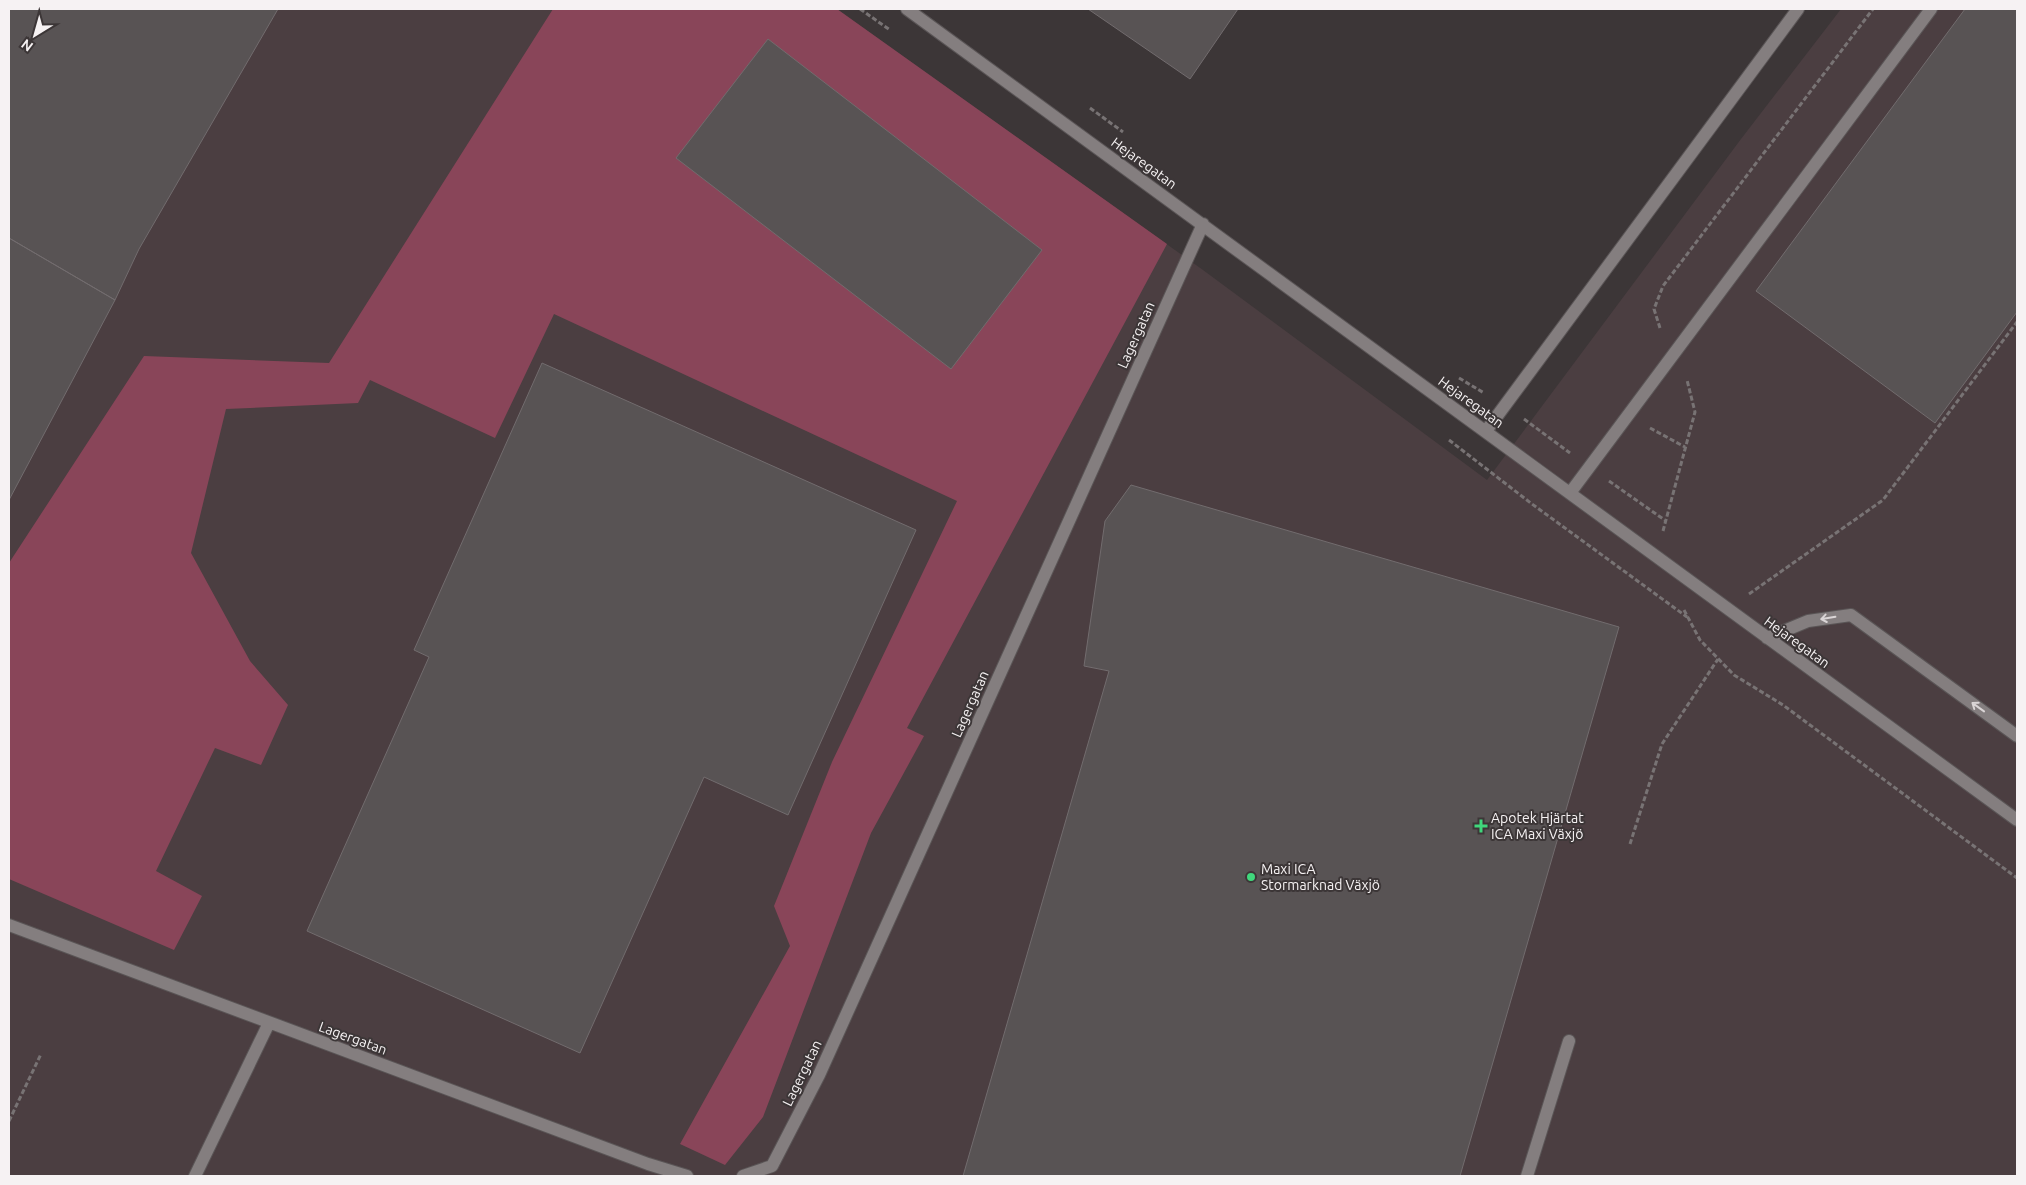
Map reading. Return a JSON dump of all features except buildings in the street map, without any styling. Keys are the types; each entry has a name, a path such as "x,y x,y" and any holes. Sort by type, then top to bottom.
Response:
{"street":[{"name":"Hejaregatan","path":"907,9 2017,820"},
{"path":"1486,431 1798,9"},
{"path":"1570,493 1931,9"},
{"name":"Lagergatan","path":"743,1176 772,1166 819,1075 1203,224"},
{"path":"1766,638 1808,621 1851,614 2017,736"},
{"name":"Lagergatan","path":"9,925 648,1164 687,1176"},
{"path":"196,1176 269,1023"},
{"path":"1526,1176 1569,1041"}],"path":[{"path":"1088,106 1126,135"},
{"path":"1728,609 1883,500 2017,322"},
{"path":"1452,373 1505,405 1666,521"},
{"path":"1628,416 1685,447"},
{"path":"1688,618 1700,640 1734,676 1783,705 2017,878"},
{"path":"1630,844 1662,744 1718,659"},
{"path":"9,1121 40,1054"}],"shaded area":[{"path":"9,9 837,9 1203,270 1487,480 1741,139 1841,9 2017,9 2017,1176 9,1176"},
{"path":"553,9 837,9 1167,244 907,728 924,736 871,833 763,1117 725,1165 680,1144 790,946 774,906 832,762 957,501 554,314 495,438 370,380 358,403 226,409 191,553 250,661 288,705 261,765 215,748 156,871 202,896 174,950 9,879 9,563 144,356 329,363"}],"place":[{"name":"Apotek Hjärtat ICA Maxi Växjö","path":"1481,826"},
{"name":"Maxi ICA Stormarknad Växjö","path":"1251,877"}]}
